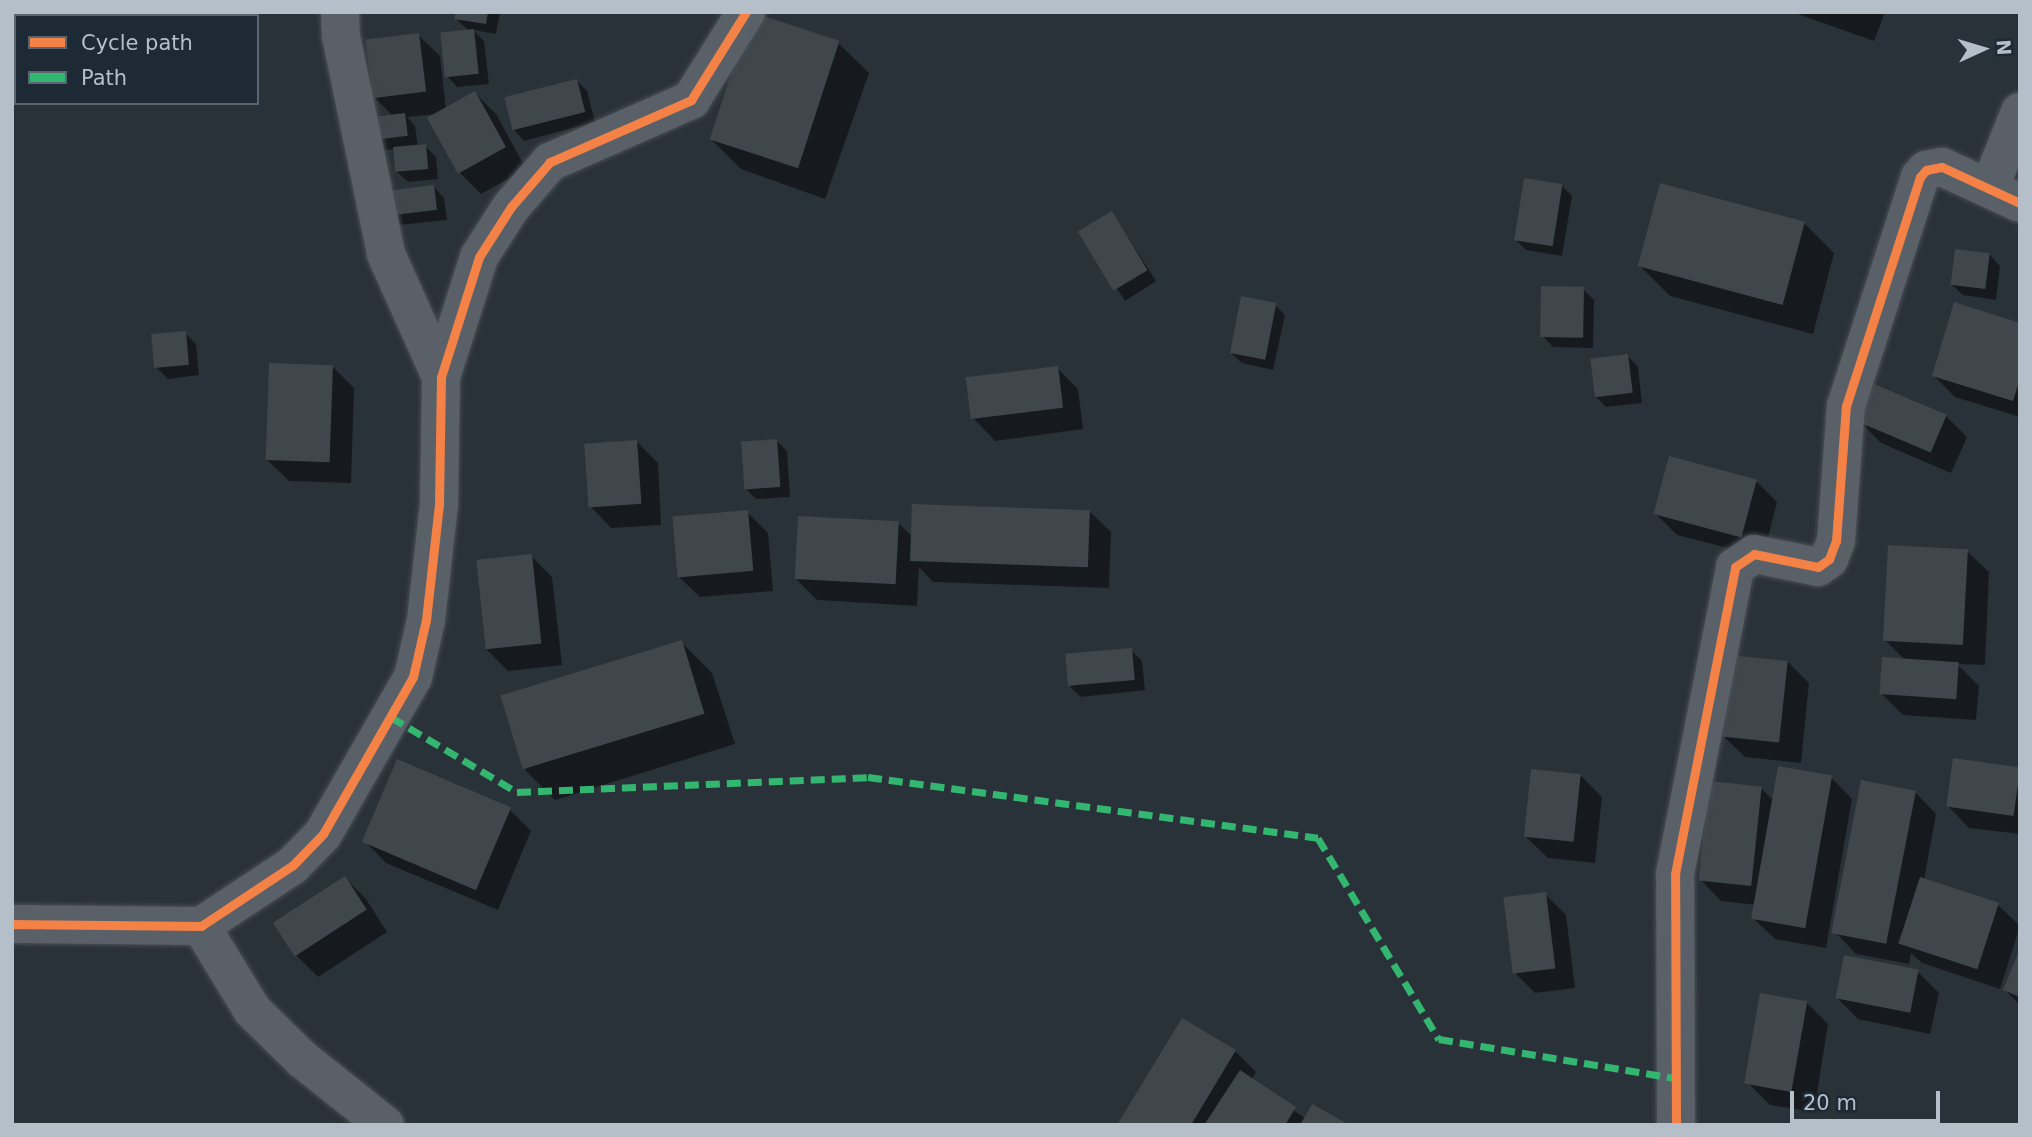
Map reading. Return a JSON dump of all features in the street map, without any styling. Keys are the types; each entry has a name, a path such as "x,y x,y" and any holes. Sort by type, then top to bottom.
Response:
{"street":[{"path":"340,12 341,36 386,254 441,377"},
{"path":"12,925 201,926 293,865 323,834 413,677 426,620 439,504 441,377 479,257 511,207 550,162 691,100 746,12"},
{"path":"1676,1125 1675,874 1735,567 1754,554 1818,567 1829,559 1836,541 1846,406 1920,177 1926,170 1942,167 2005,195 2020,112"},
{"path":"201,926 251,1010 302,1059 385,1125"}],"building":[{"path":"456,12 488,12 486,24 454,19"},
{"path":"751,12 839,41 798,168 710,139"},
{"path":"474,29 479,74 445,77 440,33"},
{"path":"419,33 426,92 373,98 365,40"},
{"path":"577,79 585,112 512,130 504,97"},
{"path":"475,91 506,147 458,174 427,118"},
{"path":"405,113 408,136 374,140 371,117"},
{"path":"426,144 428,169 395,172 393,147"},
{"path":"1524,178 1563,184 1553,246 1514,240"},
{"path":"1660,183 1805,222 1783,305 1638,266"},
{"path":"434,185 437,210 386,216 383,191"},
{"path":"1112,211 1148,270 1113,291 1078,232"},
{"path":"1955,249 1990,253 1985,289 1951,285"},
{"path":"1541,286 1584,287 1583,338 1540,337"},
{"path":"1241,296 1276,303 1265,360 1230,353"},
{"path":"1954,302 2020,323 2020,379 2013,401 1932,376"},
{"path":"186,331 189,365 154,368 151,334"},
{"path":"1628,354 1633,393 1595,397 1590,359"},
{"path":"269,363 333,365 330,462 266,460"},
{"path":"1058,366 1063,408 971,419 966,377"},
{"path":"1874,384 1947,415 1931,453 1858,422"},
{"path":"777,439 780,487 744,489 741,442"},
{"path":"637,440 641,504 589,508 584,444"},
{"path":"1669,456 1757,480 1741,538 1653,514"},
{"path":"912,504 1090,510 1088,567 910,561"},
{"path":"748,510 753,571 678,577 672,517"},
{"path":"798,516 899,521 896,584 795,579"},
{"path":"1888,545 1968,549 1963,645 1883,641"},
{"path":"532,554 541,644 486,649 476,560"},
{"path":"682,640 705,714 523,769 500,696"},
{"path":"1132,648 1135,680 1068,686 1065,654"},
{"path":"1730,655 1788,661 1779,743 1721,737"},
{"path":"1882,657 1959,662 1956,699 1879,694"},
{"path":"1953,758 2020,767 2014,816 1946,807"},
{"path":"397,759 511,807 476,890 362,842"},
{"path":"1778,766 1832,776 1805,928 1751,919"},
{"path":"1531,769 1581,774 1574,842 1524,837"},
{"path":"1861,780 1916,791 1886,944 1831,933"},
{"path":"1709,781 1762,787 1751,886 1699,880"},
{"path":"345,876 367,910 295,956 273,923"},
{"path":"1920,877 1999,903 1977,969 1898,944"},
{"path":"1546,892 1555,968 1513,974 1503,897"},
{"path":"2020,948 2020,997 2003,990"},
{"path":"1844,955 1919,970 1910,1013 1836,998"},
{"path":"1760,993 1807,1001 1791,1092 1744,1084"},
{"path":"1182,1018 1236,1050 1191,1125 1117,1125"},
{"path":"1240,1070 1296,1107 1285,1125 1204,1125"},
{"path":"1312,1104 1350,1125 1300,1125"}],"marked path":[{"path":"391,717 517,792 868,777 1318,838 1439,1039 1675,1078"}],"cycle path":[{"path":"12,924 201,926 293,865 323,834 413,677 426,620 439,504 441,377 479,257 511,207 550,162 691,100 746,12"},
{"path":"1676,1125 1675,874 1735,567 1754,554 1818,567 1829,559 1836,541 1846,406 1920,177 1926,170 1942,167 2020,203"}]}
